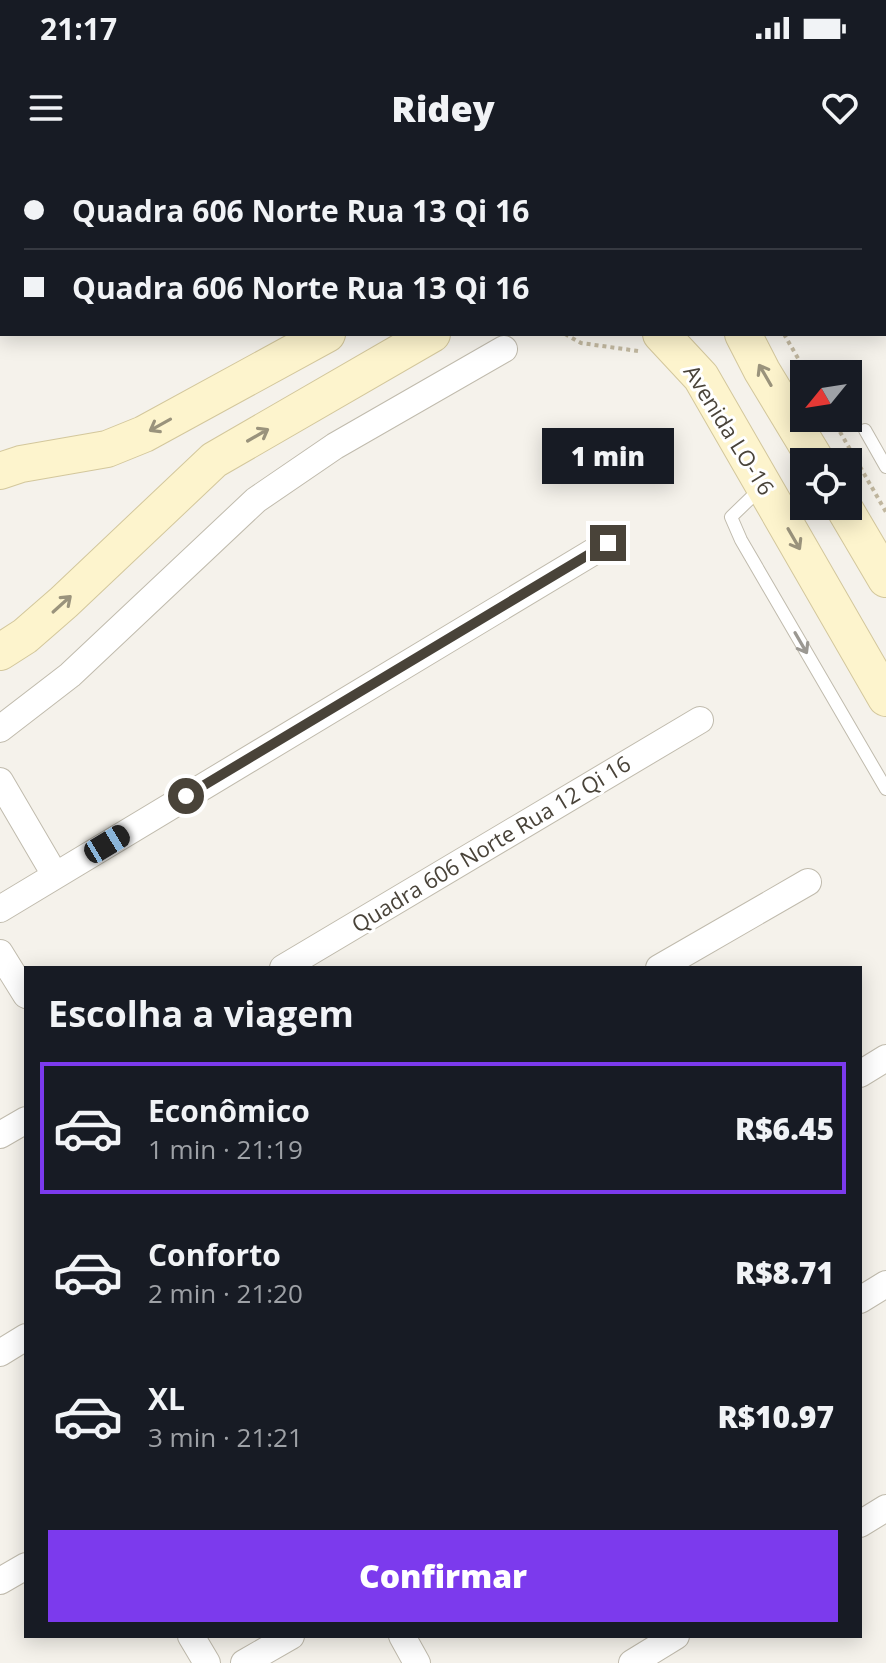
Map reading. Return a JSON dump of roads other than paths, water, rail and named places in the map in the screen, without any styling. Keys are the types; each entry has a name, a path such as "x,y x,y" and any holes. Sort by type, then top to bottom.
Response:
{"street":[{"path":"0,471 21,464 107,449 132,439 323,336"},
{"path":"0,652 25,636 64,602 214,460 429,336"},
{"name":"Avenida LO-16","path":"663,336 701,377 886,698"},
{"path":"744,336 809,448"},
{"path":"0,729 70,675 256,500 335,446 504,349"},
{"path":"851,520 886,579"},
{"path":"0,909 608,543"},
{"name":"Quadra 606 Norte Rua 12 Qi 16","path":"286,966 700,720"},
{"path":"0,781 55,875"},
{"path":"662,966 808,882"},
{"path":"0,953 24,992"},
{"path":"862,1073 886,1058"},
{"path":"0,1135 24,1121"},
{"path":"862,1299 886,1284"},
{"path":"0,1353 24,1338"},
{"path":"862,1523 886,1508"},
{"path":"0,1581 24,1567"},
{"path":"192,1638 207,1663"},
{"path":"244,1663 288,1638"},
{"path":"403,1638 417,1663"},
{"path":"632,1663 673,1638"}],"lane":[{"path":"865,430 886,467"},
{"path":"764,486 731,517 741,540 886,789"}]}
